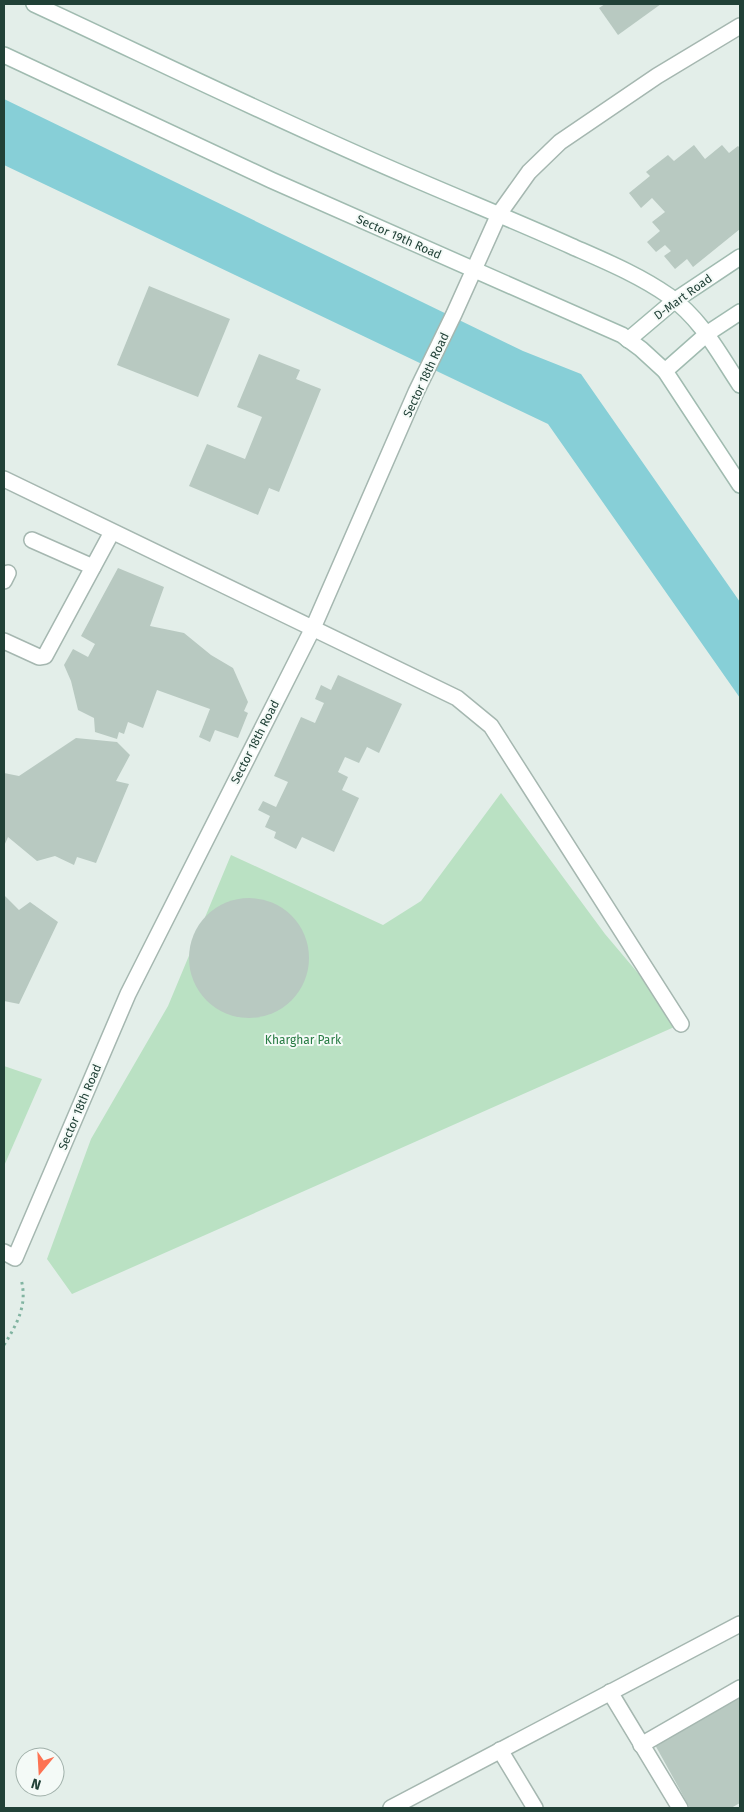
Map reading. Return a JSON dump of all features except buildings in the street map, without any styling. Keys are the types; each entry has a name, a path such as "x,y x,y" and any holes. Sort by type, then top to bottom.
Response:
{"street":[{"path":"34,4 308,132 499,214 618,267 646,282 674,301 708,333 740,385"},
{"name":"Sector 18th Road","path":"10,1255 128,994 313,628 416,392 499,214 529,172 560,142 657,76 740,26"},
{"name":"Sector 19th Road","path":"4,55 271,180 598,323 628,340 641,348 665,371 740,484"},
{"name":"D-Mart Road","path":"628,340 674,301 740,257"},
{"path":"665,371 708,333 740,312"},
{"path":"4,479 457,698 491,726 681,1024"},
{"path":"4,641 39,657 45,656 112,532"},
{"path":"32,540 93,567"},
{"path":"391,1808 610,1692 738,1630"},
{"path":"641,1744 740,1688"},
{"path":"610,1692 680,1808"},
{"path":"500,1750 535,1808"}],"path":[{"path":"4,1345 19,1320 25,1293 10,1255"}],"green space":[{"name":"Kharghar Park","path":"501,793 605,934 681,1024 72,1294 47,1259 91,1139 168,1006 231,855 383,925 421,901"},
{"path":"4,1066 42,1079 4,1166"}],"water":[{"path":"4,99 523,351 581,374 740,602 740,698 548,424 4,165"}]}
